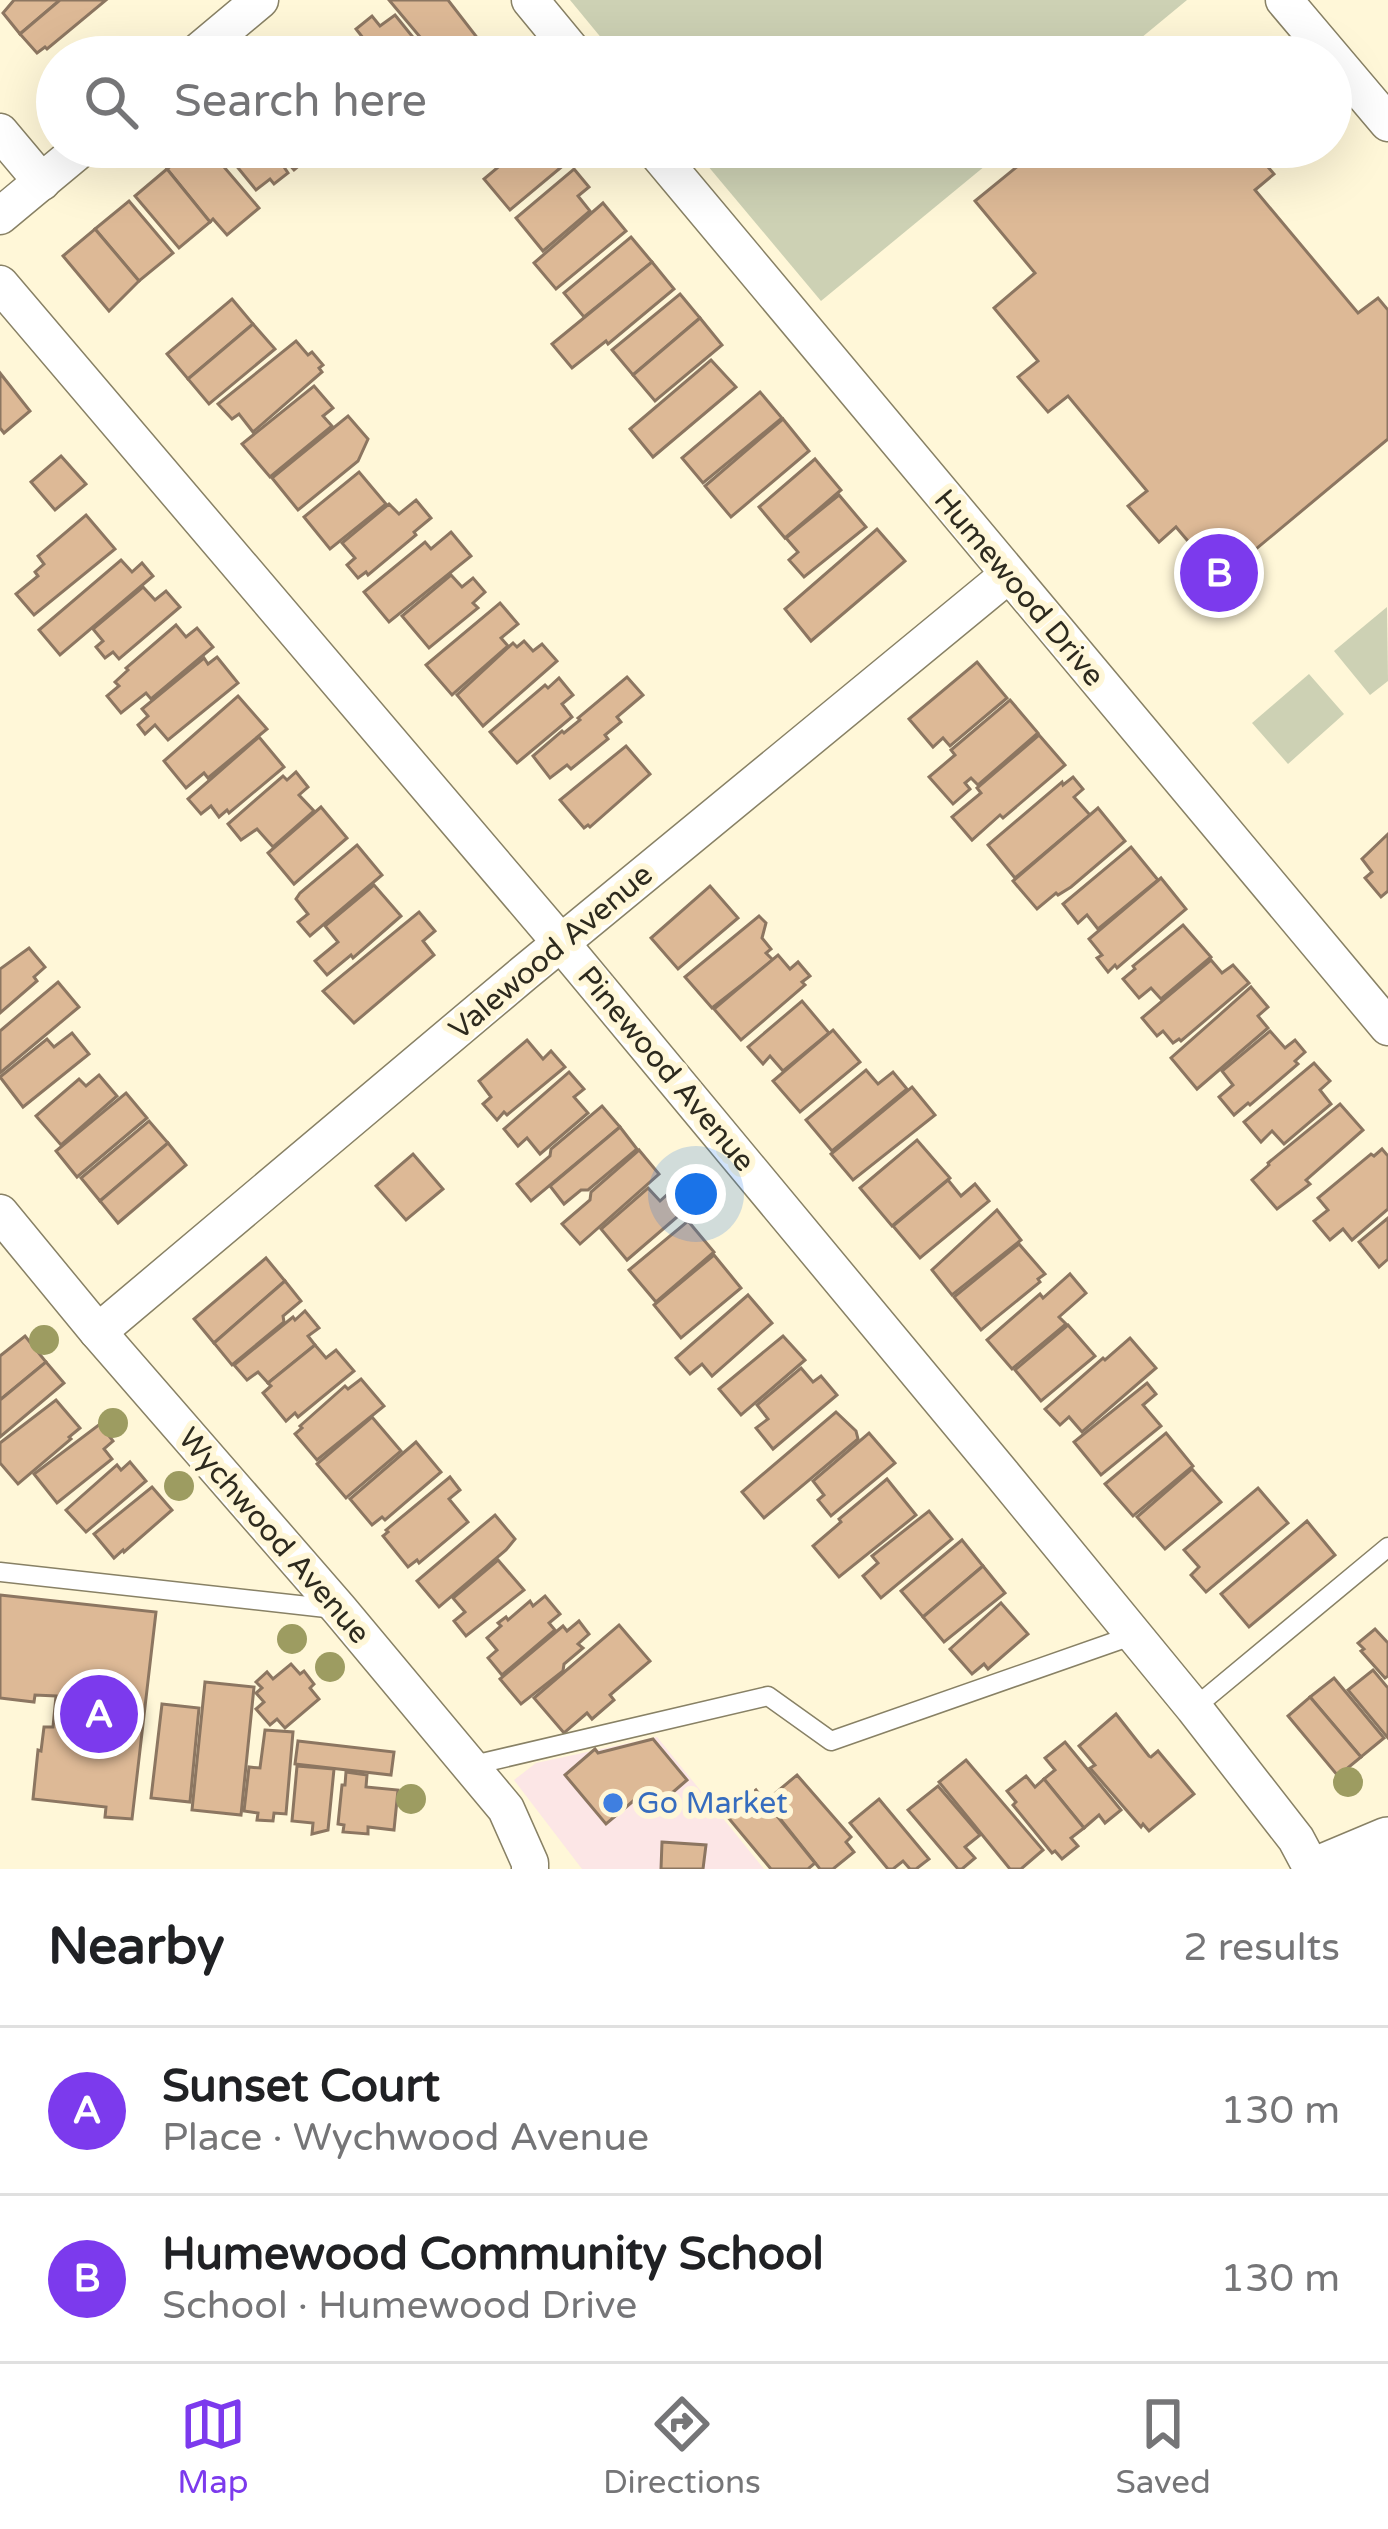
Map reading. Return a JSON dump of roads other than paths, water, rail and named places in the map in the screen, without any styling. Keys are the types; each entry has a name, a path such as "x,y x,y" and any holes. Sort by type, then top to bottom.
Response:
{"street":[{"path":"217,36 260,0"},
{"path":"530,0 560,36"},
{"path":"1284,0 1314,36"},
{"path":"1352,80 1388,123"},
{"path":"0,132 42,182"},
{"path":"0,216 58,168"},
{"name":"Humewood Drive","path":"670,168 1388,1027"},
{"name":"Pinewood Avenue","path":"0,284 561,943 1134,1635 1296,1839 1312,1869"},
{"name":"Valewood Avenue","path":"98,1332 1009,575"},
{"name":"Wychwood Avenue","path":"0,1213 506,1809 530,1869"},
{"path":"1325,1869 1388,1843"}],"lane":[{"path":"1194,1708 1388,1547"},
{"path":"0,1572 339,1609"},
{"path":"469,1766 768,1696 831,1741 1134,1635"}],"place":[{"name":"Humewood Community School","path":"1219,573"},
{"name":"Sunset Court","path":"99,1714"},
{"name":"Go Market","path":"613,1803"}]}
